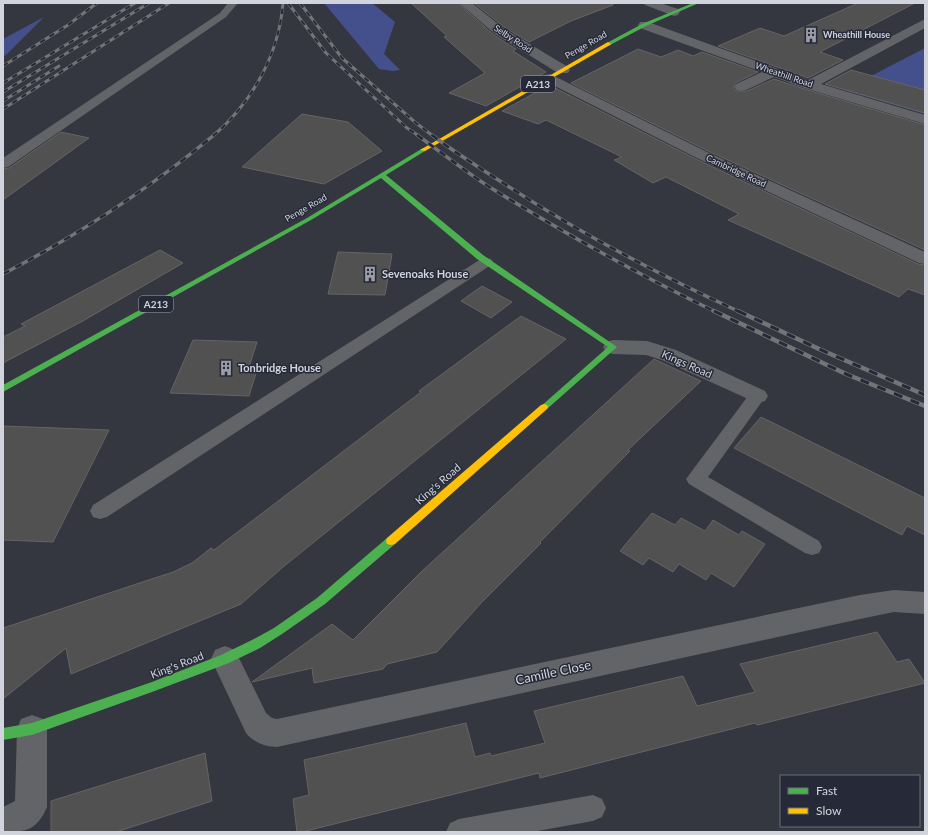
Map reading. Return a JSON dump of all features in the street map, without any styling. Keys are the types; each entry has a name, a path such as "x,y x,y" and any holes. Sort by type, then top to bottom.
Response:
{"main road":[{"name":"A213","path":"644,25 697,3"},
{"name":"Penge Road","path":"3,390 309,218 616,39 644,25"},
{"path":"381,175 486,262 613,347"},
{"name":"King's Road","path":"17,732 152,687 225,658 256,644 278,631 321,601 356,572 613,347"}],"street":[{"name":"Selby Road","path":"465,3 499,31 563,70"},
{"path":"649,3 674,12"},
{"path":"809,85 925,23"},
{"name":"Wheathill Road","path":"644,25 809,85 925,120"},
{"path":"741,87 773,72"},
{"name":"Cambridge Road","path":"550,78 702,155 925,259"},
{"name":"Kings Road","path":"613,347 647,348 669,355 757,396"},
{"name":"Camille Close","path":"225,658 256,723 268,733 277,733 860,607 894,601 925,603"},
{"path":"3,823 24,815 31,807 17,732"}],"lane":[{"path":"3,164 223,15 233,3"},
{"path":"100,511 486,262"},
{"path":"757,396 696,479 812,547"},
{"path":"459,832 593,808"}],"shaded area":[{"path":"324,3 372,3 395,22 384,54 400,70 393,71 379,69"},
{"path":"44,17 7,54 3,57 3,39"},
{"path":"925,48 925,114 844,90"}],"building":[{"path":"411,3 458,3 494,35 516,49 513,51 546,72 486,106 449,93 485,73 444,37 447,36"},
{"path":"474,3 613,3 613,5 571,21 529,42 504,27"},
{"path":"858,3 915,3 820,52 843,60 808,78 718,46 760,28 784,36"},
{"path":"638,49 661,57 678,50 693,56 702,52 758,72 735,83 733,88 736,91 747,91 774,79 925,125 925,250 708,151 571,83"},
{"path":"851,70 925,90 925,113 825,84"},
{"path":"549,85 696,159 918,264 925,265 925,295 908,289 899,297 728,220 739,214 666,177 653,183 614,160 622,157 546,120 538,124 502,111"},
{"path":"302,114 348,122 382,151 324,184 242,167"},
{"path":"61,132 89,138 3,200 3,169 9,168"},
{"path":"160,250 183,263 81,322 3,363 3,337 25,326 21,324"},
{"name":"Sevenoaks House","path":"338,252 392,254 385,295 328,294"},
{"path":"482,286 512,302 491,318 461,301"},
{"path":"521,316 566,339 283,567 241,604 71,674 66,648 3,699 3,628 173,572 192,563 211,548 214,550 421,392 419,391"},
{"name":"Tonbridge House","path":"193,340 257,342 249,367 258,367 249,396 170,393"},
{"path":"654,359 701,381 628,450 630,451 483,601 437,652 387,664 383,669 314,683 312,668 252,682 332,624 353,640 421,572"},
{"path":"761,417 925,498 925,535 907,526 902,535 734,448"},
{"path":"3,426 109,430 53,542 3,540"},
{"path":"652,513 675,525 681,518 705,531 713,520 739,535 742,531 765,544 734,587 711,573 706,580 679,564 673,572 649,558 643,565 620,551"},
{"path":"877,632 897,662 909,659 925,683 757,725 755,723 540,778 539,773 297,832 293,799 309,795 304,760 466,723 475,757 490,753 491,756 545,743 534,711 683,676 697,706 755,692 740,664"},
{"path":"205,753 212,801 116,832 51,832 51,801"}],"railway":[{"path":"3,66 68,25 97,3"},
{"path":"3,83 135,3"},
{"path":"3,92 149,3"},
{"path":"3,109 169,3"},
{"path":"213,136 240,108 261,76 276,41 283,3"},
{"path":"288,3 326,53 407,128 419,136"},
{"path":"300,3 342,58 433,136"},
{"path":"3,101 59,66"},
{"path":"3,274 86,227 112,210 164,174 214,135"},
{"path":"417,135 482,182 546,221 630,268 716,312"},
{"path":"432,135 466,159 587,234 678,283 740,312"},
{"path":"714,311 846,374 925,406"},
{"path":"738,311 819,349 925,395"}],"traffic: fast":[{"path":"608,44 644,25 697,3"},
{"path":"3,389 309,219 423,150"},
{"path":"381,175 480,257 613,347 544,407"},
{"path":"3,734 32,729 152,687 225,659 256,644 278,631 321,601 391,541"}],"traffic: slow":[{"path":"423,150 608,44"},
{"path":"391,541 544,407"}],"place":[{"name":"Wheathill House","path":"811,35"},
{"name":"Sevenoaks House","path":"370,274"},
{"name":"Tonbridge House","path":"226,368"}]}
